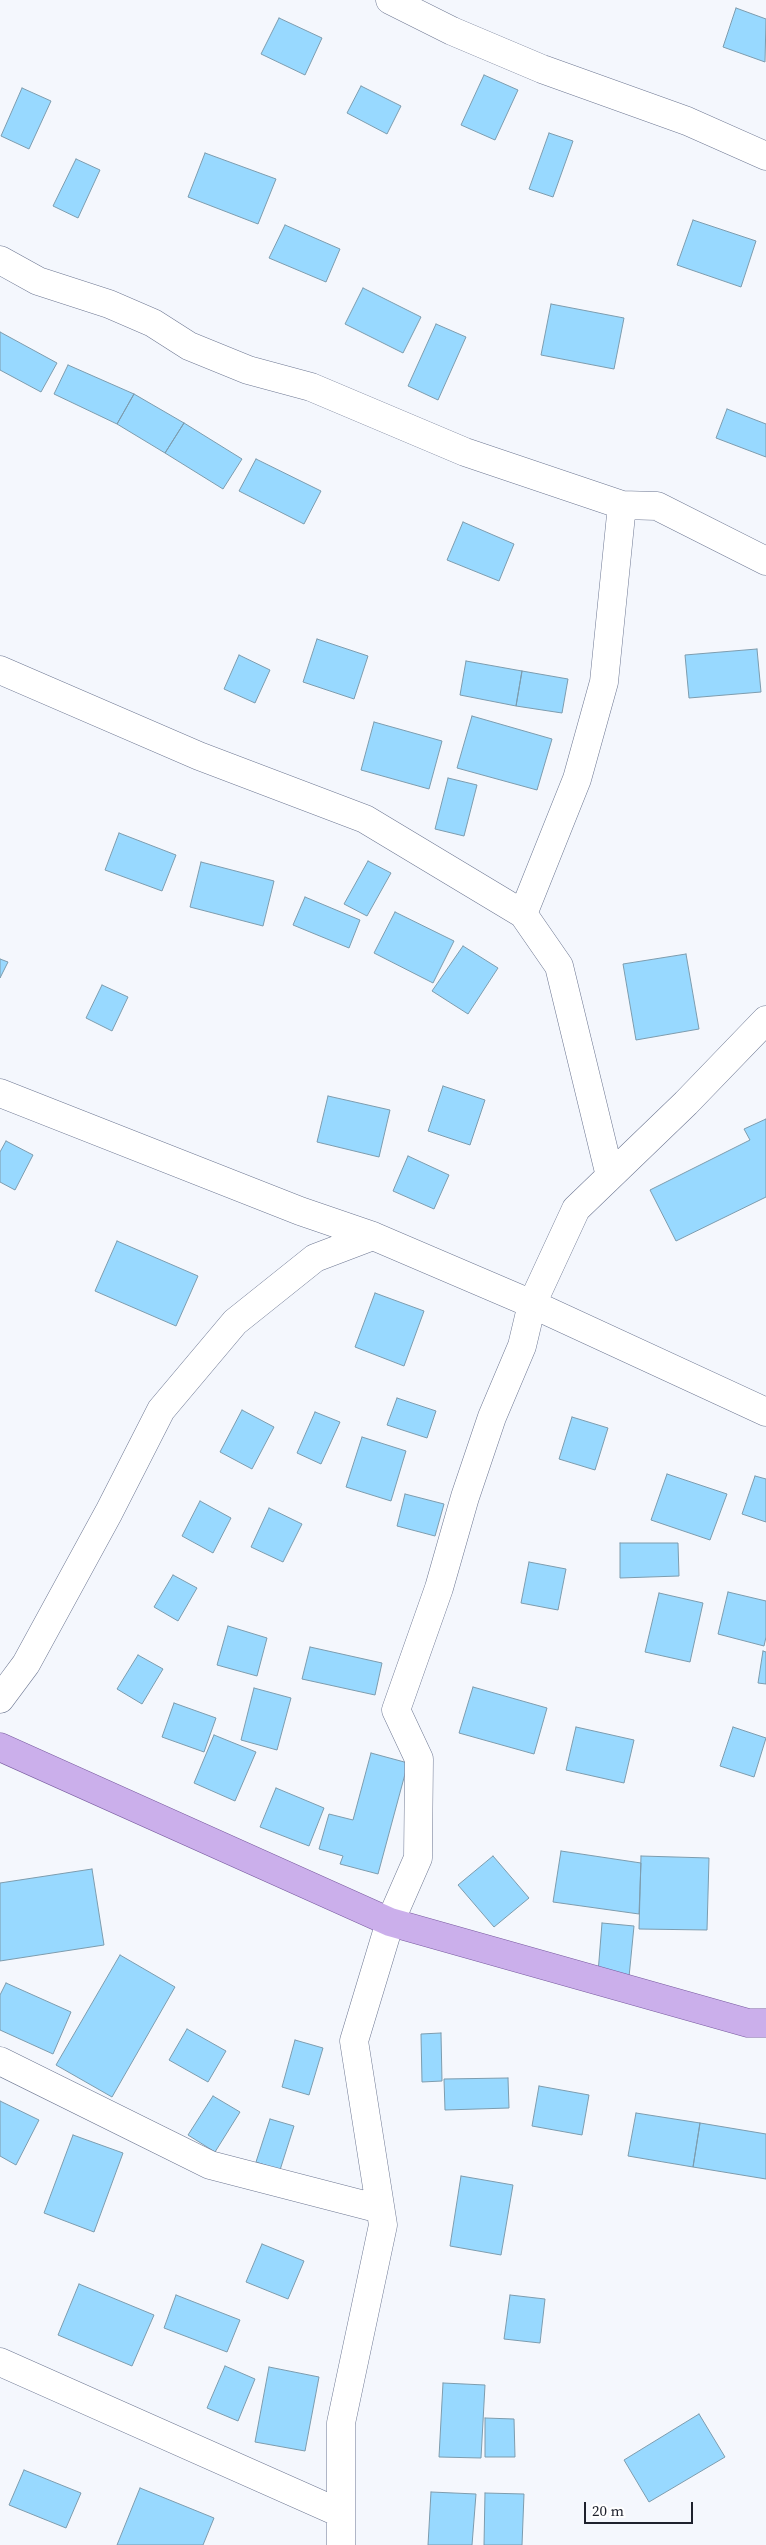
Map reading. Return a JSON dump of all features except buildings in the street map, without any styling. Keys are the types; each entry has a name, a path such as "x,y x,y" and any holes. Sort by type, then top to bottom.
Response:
{"main road":[{"path":"0,1747 390,1922 748,2023 766,2023"}],"street":[{"path":"390,0 452,31 542,70 687,121 766,156"},
{"path":"0,260 38,281 109,304 153,323 189,346 248,370 311,387 465,452 622,506 657,506 766,561"},
{"path":"523,914 577,779 604,682 622,506"},
{"path":"0,670 199,756 365,819 523,914 559,966 610,1176"},
{"path":"341,2545 341,2424 383,2225 354,2041 390,1922 418,1858 420,1759 396,1710 439,1588 465,1497 486,1435 522,1346 532,1304 576,1209 766,1020"},
{"path":"0,1093 300,1211 373,1236 532,1304 766,1412"},
{"path":"0,1699 26,1664 109,1512 160,1410 235,1322 315,1258 373,1236"},
{"path":"0,2061 210,2166 380,2209"},
{"path":"0,2362 340,2513"}]}
